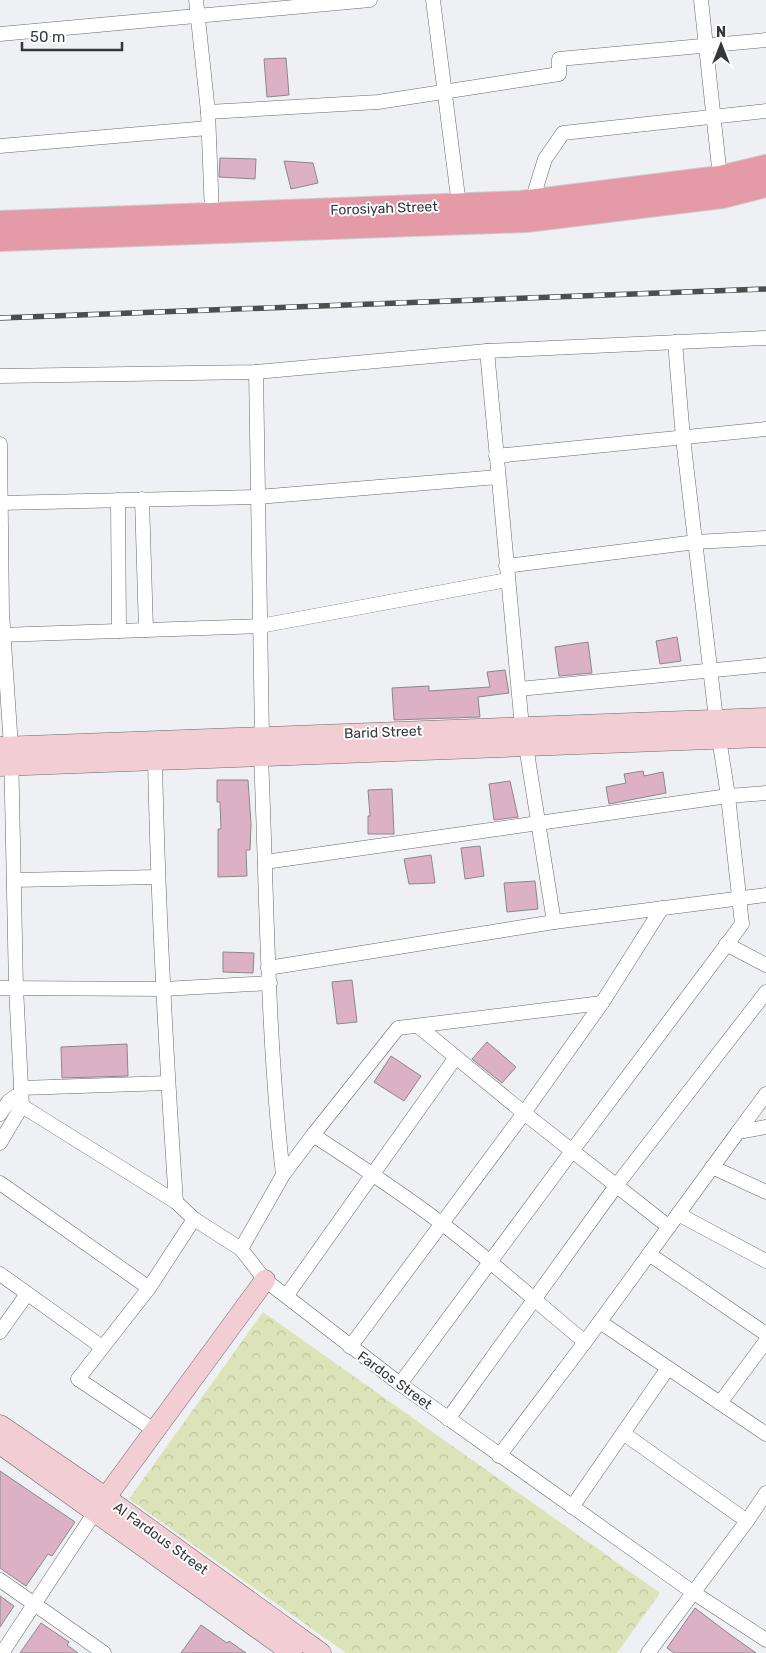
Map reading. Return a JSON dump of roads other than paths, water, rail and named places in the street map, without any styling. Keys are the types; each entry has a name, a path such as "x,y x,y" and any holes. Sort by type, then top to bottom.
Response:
{"main road":[{"name":"Forosiyah Street","path":"0,224 532,201 720,177 766,166"},
{"name":"Forosiyah Street","path":"0,224 526,221 722,197 766,186"},
{"name":"Barid Street","path":"5,756 718,729 766,718"},
{"name":"Barid Street","path":"718,729 766,737"},
{"name":"Barid Street","path":"5,756 155,760 262,746"},
{"path":"100,1505 265,1280"},
{"name":"Al Fardous Street","path":"0,1425 100,1505 292,1653"},
{"name":"Al Fardous Street","path":"0,1444 100,1505 321,1653"}],"street":[{"path":"196,0 208,112 212,214"},
{"path":"0,34 370,0"},
{"path":"434,0 459,205"},
{"path":"701,0 720,177"},
{"path":"208,112 378,102 559,74 559,59 766,40"},
{"path":"532,201 545,159 562,133 766,111"},
{"path":"0,146 208,128"},
{"path":"0,376 256,372 487,351 766,338"},
{"path":"400,1384 742,924 728,796 718,729 683,438 675,342"},
{"path":"487,351 524,736 554,922"},
{"path":"256,372 262,746 268,968 275,1103 284,1175"},
{"path":"496,456 766,429"},
{"path":"0,444 1,613 5,756 14,880 18,1097 0,1143"},
{"path":"1,503 258,497 498,477"},
{"path":"142,499 146,630"},
{"path":"118,500 119,631"},
{"path":"2,634 260,626 507,573 696,542 766,538"},
{"path":"519,689 766,666"},
{"path":"155,760 157,877 176,1202"},
{"path":"265,862 728,796 766,794"},
{"path":"14,880 157,877"},
{"path":"268,968 554,922 739,900 766,895"},
{"path":"350,1347 524,1113 602,1003 662,908"},
{"path":"726,944 766,965"},
{"path":"0,988 164,989 270,983"},
{"path":"448,1419 616,1186 766,992"},
{"path":"241,1249 284,1175 313,1134 398,1028 602,1003"},
{"path":"418,1026 524,1113 669,1227"},
{"path":"287,1295 456,1057"},
{"path":"0,1114 18,1097 168,1083"},
{"path":"499,1456 600,1322 766,1094"},
{"name":"Fardos Street","path":"18,1097 176,1202 194,1219 241,1249 265,1280 287,1295 350,1347 499,1456 694,1593 766,1640"},
{"path":"738,1132 766,1127"},
{"path":"313,1134 442,1223 585,1342"},
{"path":"712,1168 766,1192"},
{"path":"0,1183 149,1288"},
{"path":"678,1214 766,1261"},
{"path":"154,1430 78,1379 149,1288 194,1219"},
{"path":"650,1254 766,1334"},
{"path":"0,1274 102,1347"},
{"path":"0,1332 27,1294"},
{"path":"600,1322 766,1434"},
{"path":"720,1403 766,1341"},
{"path":"572,1507 668,1368"},
{"path":"623,1433 747,1521"},
{"path":"648,1653 747,1521 766,1492"},
{"path":"2,1653 100,1505"},
{"path":"0,1580 104,1653"}],"railway":[{"path":"0,318 766,289"}]}
